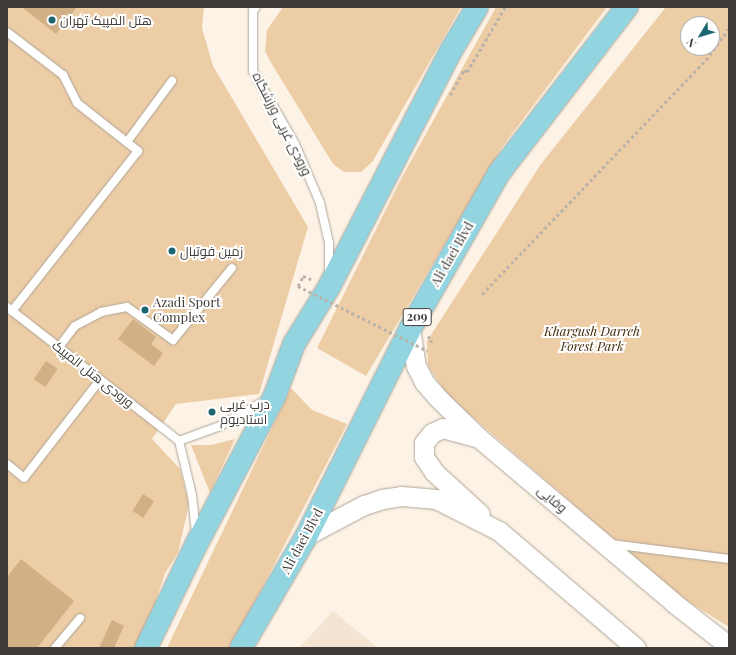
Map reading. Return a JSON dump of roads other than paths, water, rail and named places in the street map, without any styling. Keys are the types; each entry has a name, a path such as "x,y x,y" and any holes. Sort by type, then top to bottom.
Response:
{"main road":[{"path":"146,648 197,543 275,395 294,344 329,287 452,48 477,7"},
{"name":"Ali daei Blvd","path":"246,644 307,535 410,329 499,173 627,7"}],"street":[{"name":"وفایی","path":"410,329 416,366 424,382 479,438 674,603 729,646"},
{"path":"479,438 443,428 432,433 424,444 424,457 434,472 499,531 636,648"},
{"path":"307,535 364,505 401,496 436,499 499,531"}],"lane":[{"name":"ورودی غربی ورزشگاه","path":"256,7 253,11 253,71 295,144 320,203 329,243 329,287"},
{"path":"7,32 63,75 76,103 138,151 10,309"},
{"path":"127,142 172,81"},
{"path":"59,347 75,326 101,312 127,307 173,340 232,268"},
{"name":"ورودی هتل المپیک","path":"10,309 179,441"},
{"path":"7,464 24,478 100,380"},
{"path":"197,543 192,495 179,441 220,426 275,395"},
{"path":"606,544 729,559"},
{"path":"55,648 80,618"}],"place":[{"name":"هتل المپیک تهران","path":"52,20"},
{"name":"زمین فوتبال","path":"172,251"},
{"name":"Azadi Sport Complex","path":"145,310"},
{"name":"درب غربی استادیوم","path":"212,412"}],"park label":[{"name":"Khargush Darreh Forest Park","path":"592,340"}]}
